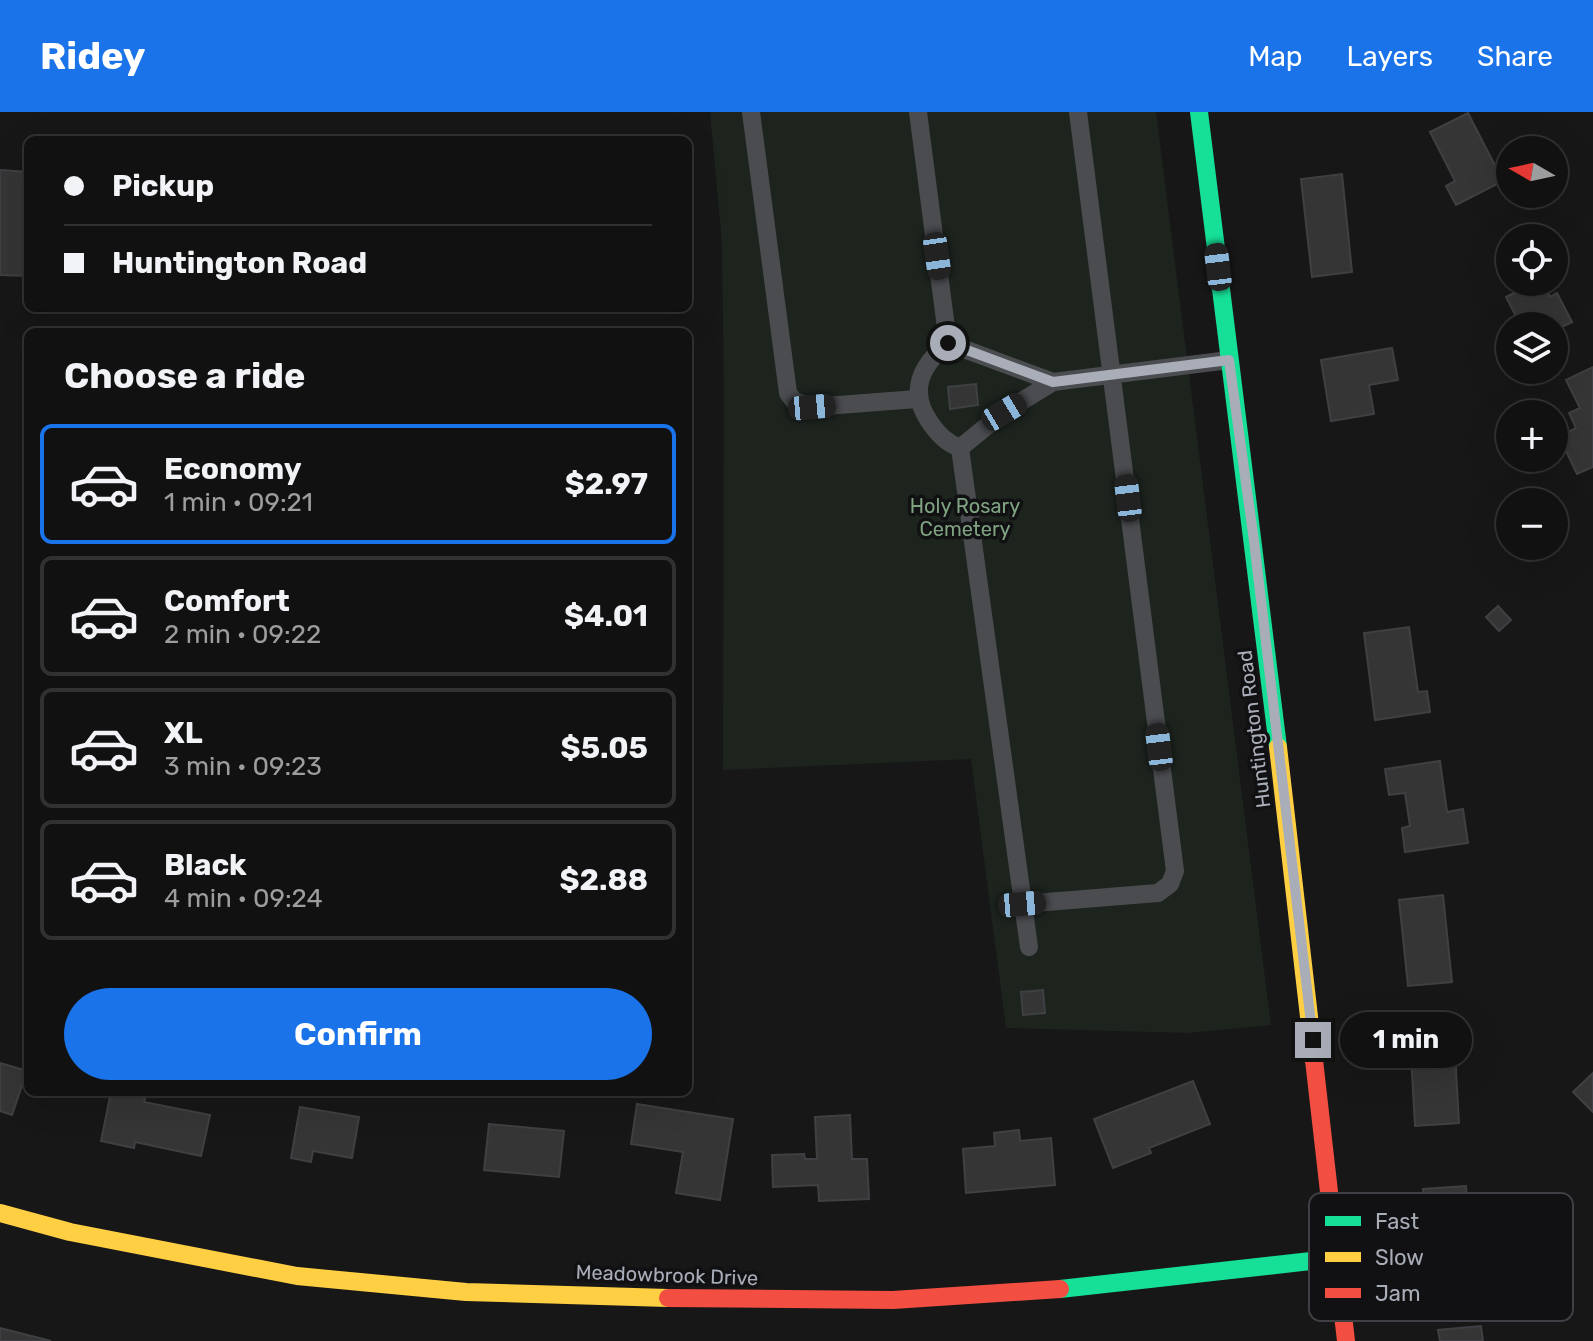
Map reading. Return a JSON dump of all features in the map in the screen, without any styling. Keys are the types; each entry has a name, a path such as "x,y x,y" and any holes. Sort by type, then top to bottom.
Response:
{"street":[{"name":"Huntington Road","path":"1199,112 1254,541 1330,1193"},
{"name":"Meadowbrook Drive","path":"0,1213 70,1232 297,1276 466,1292 710,1300 893,1300 1000,1294 1309,1261"},
{"name":"Huntington Road","path":"1344,1321 1346,1341"}],"lane":[{"path":"751,112 788,393 794,401 812,407 917,399"},
{"path":"918,112 948,343"},
{"path":"1022,904 1158,893 1170,884 1175,871 1078,112"},
{"path":"948,343 926,366 917,399 939,435 960,448"},
{"path":"948,343 1053,382"},
{"path":"960,448 1004,412 1053,382 1229,360"},
{"path":"960,448 1029,947"}],"green space":[{"name":"Holy Rosary Cemetery","path":"710,112 1156,112 1271,1025 1189,1033 1006,1028 971,759 723,770 722,244"}],"building":[{"path":"1468,113 1496,167 1496,185 1456,205 1446,186 1455,181 1430,132"},
{"path":"0,170 24,172 24,276 0,275"},
{"path":"1342,174 1352,272 1312,277 1301,179"},
{"path":"1559,296 1567,312 1514,312 1506,297"},
{"path":"1392,348 1398,380 1369,385 1374,414 1331,421 1321,360"},
{"path":"1593,367 1593,467 1577,474 1568,456 1568,432 1576,428 1569,413 1580,408 1568,379"},
{"path":"976,384 978,405 950,409 948,387"},
{"path":"1498,606 1511,620 1499,631 1486,617"},
{"path":"1409,627 1418,692 1427,691 1430,712 1375,720 1364,633"},
{"path":"1440,761 1447,812 1463,809 1468,843 1405,852 1402,828 1410,826 1405,793 1389,795 1385,769"},
{"path":"1443,895 1452,982 1408,986 1399,900"},
{"path":"1043,990 1045,1013 1023,1015 1021,992"},
{"path":"1454,1035 1459,1123 1415,1126 1410,1038"},
{"path":"0,1063 24,1070 24,1080 12,1115 0,1111"},
{"path":"1593,1073 1593,1112 1573,1092"},
{"path":"1193,1081 1210,1124 1149,1148 1151,1153 1113,1168 1094,1119"},
{"path":"110,1096 146,1096 144,1102 210,1115 201,1156 135,1142 134,1148 101,1141"},
{"path":"637,1104 733,1119 720,1200 676,1193 683,1152 631,1144"},
{"path":"300,1107 359,1117 352,1158 313,1151 311,1162 291,1158"},
{"path":"850,1115 852,1159 867,1159 869,1199 819,1201 818,1185 773,1187 772,1155 804,1154 805,1159 817,1159 815,1117"},
{"path":"489,1124 564,1131 559,1177 484,1170"},
{"path":"1019,1130 1020,1141 1051,1138 1055,1185 966,1193 963,1149 995,1146 994,1133"},
{"path":"1466,1186 1466,1193 1423,1193 1423,1189"},
{"path":"1481,1326 1483,1341 1440,1341 1438,1330"},
{"path":"0,1328 51,1341 0,1341"}],"traffic: fast":[{"path":"1199,112 1278,747"},
{"path":"1060,1289 1309,1261"}],"traffic: slow":[{"path":"1278,747 1314,1060"},
{"path":"0,1213 70,1232 297,1276 466,1292 668,1298"}],"traffic: jam":[{"path":"1314,1060 1329,1193"},
{"path":"668,1298 893,1300 1060,1289"},
{"path":"1344,1321 1346,1341"}],"route":[{"path":"948,343 1053,382 1229,360 1254,541 1313,1040"}]}
